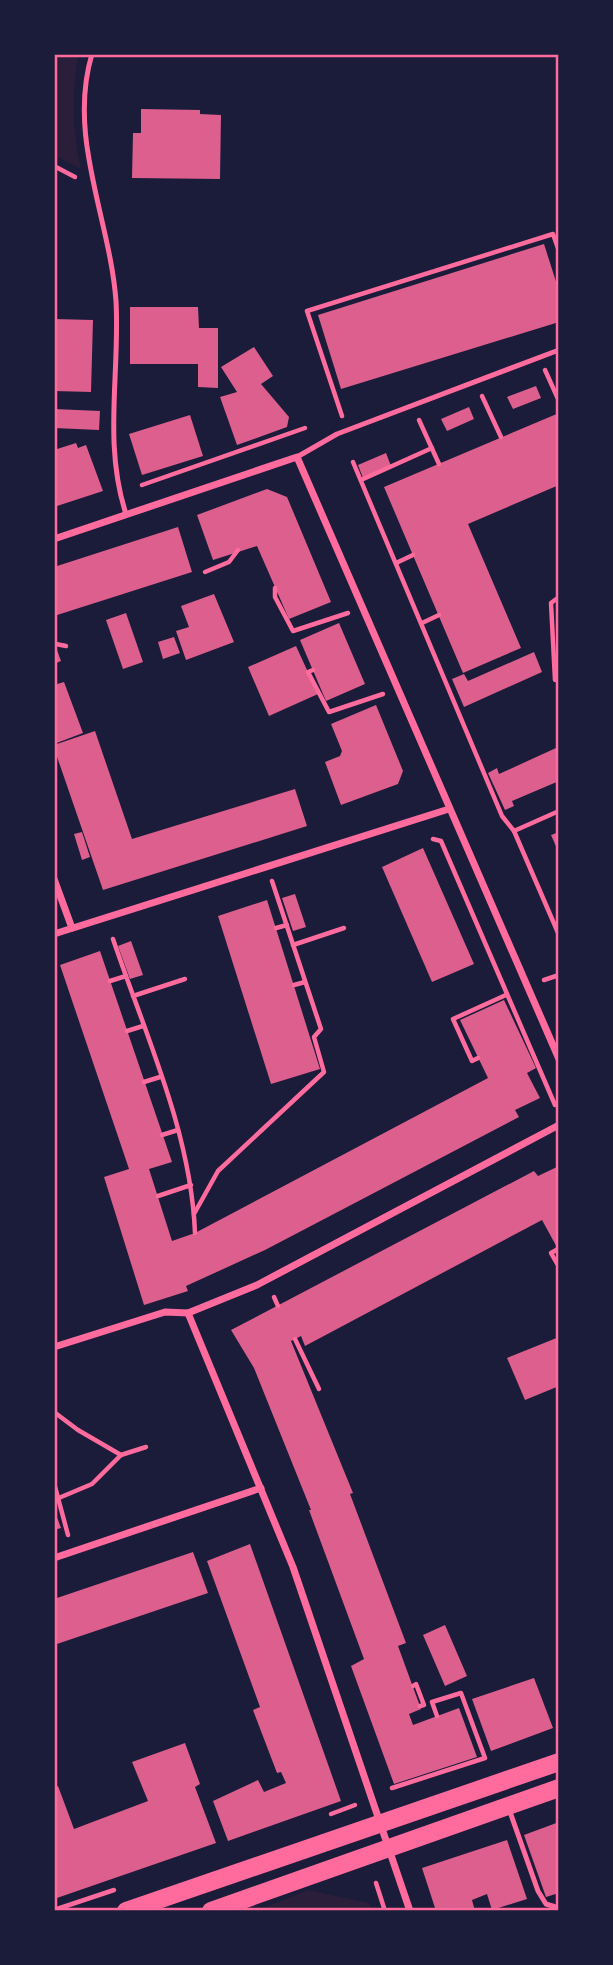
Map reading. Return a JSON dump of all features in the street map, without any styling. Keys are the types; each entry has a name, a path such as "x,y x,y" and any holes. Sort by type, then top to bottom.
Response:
{"main road":[{"path":"126,1911 559,1762"},
{"path":"211,1911 559,1788"}],"street":[{"path":"54,539 297,457 559,1059"},
{"path":"54,934 449,809"},
{"path":"54,878 72,928"},
{"path":"54,1347 165,1312 188,1312 257,1285 559,1125"},
{"path":"188,1312 293,1567 410,1911"},
{"path":"54,1558 261,1488"}],"lane":[{"path":"92,54 85,127 86,151 108,239 116,303 113,451 119,493 126,514"},
{"path":"297,457 346,430 559,350"},
{"path":"508,1806 538,1891 546,1904 559,1908"}],"path":[{"path":"346,430 307,311 553,234 559,251"},
{"path":"539,358 559,401"},
{"path":"475,381 501,437"},
{"path":"412,405 439,464"},
{"path":"142,485 305,428"},
{"path":"361,480 432,448"},
{"path":"354,462 502,816 514,831 559,935"},
{"path":"205,572 229,562 238,550"},
{"path":"396,563 413,555"},
{"path":"275,588 275,597 293,631 363,608"},
{"path":"555,680 551,603 559,597"},
{"path":"422,623 439,615"},
{"path":"55,644 66,646"},
{"path":"313,670 307,672 329,712 397,689"},
{"path":"514,831 559,811"},
{"path":"433,839 442,841 555,1105"},
{"path":"194,1214 218,1171 324,1072 312,1038 321,1029 268,867"},
{"path":"276,928 287,925"},
{"path":"293,945 344,928"},
{"path":"113,939 178,1130 191,1185 195,1233"},
{"path":"110,981 126,976"},
{"path":"133,996 185,979"},
{"path":"294,985 305,982"},
{"path":"478,1058 472,1060 453,1019 526,986"},
{"path":"127,1031 143,1026"},
{"path":"144,1082 160,1077"},
{"path":"162,1135 178,1130"},
{"path":"158,1196 191,1185"},
{"path":"558,1250 551,1253 559,1267"},
{"path":"274,1297 278,1306"},
{"path":"295,1339 319,1389"},
{"path":"54,1412 78,1430 121,1455"},
{"path":"57,1499 92,1484 121,1455 146,1447"},
{"path":"54,1483 68,1535"},
{"path":"392,1788 485,1758 461,1693 422,1705 416,1684 412,1686"},
{"path":"432,1702 437,1716"},
{"path":"376,1883 386,1911"}],"shaded area":[{"path":"54,54 78,54 74,112 81,169 54,155"},
{"path":"308,1890 369,1903 372,1911 256,1911"}],"building":[{"path":"141,109 200,110 200,114 221,115 220,179 132,178 133,133 141,133"},
{"path":"544,244 559,291 559,322 341,389 318,315"},
{"path":"130,307 198,307 199,328 218,328 218,388 198,387 198,364 130,364"},
{"path":"54,319 93,320 91,392 54,391"},
{"path":"254,347 273,376 261,384 289,417 287,427 237,445 220,397 237,392 221,367"},
{"path":"536,386 541,398 513,409 507,397"},
{"path":"469,407 474,419 447,431 441,419"},
{"path":"54,409 100,411 99,430 54,428"},
{"path":"559,413 559,485 468,524 521,648 463,673 384,487"},
{"path":"190,415 203,456 142,475 129,434"},
{"path":"76,443 78,448 86,445 103,491 54,507 54,450"},
{"path":"386,453 391,466 363,478 358,465"},
{"path":"267,489 287,497 331,602 289,619 257,546 213,560 197,515"},
{"path":"178,527 192,572 54,616 54,567"},
{"path":"214,594 234,642 186,660 176,631 189,627 181,606"},
{"path":"126,613 143,662 123,669 106,620"},
{"path":"339,623 365,684 326,701 300,640"},
{"path":"174,637 180,653 163,659 158,642"},
{"path":"54,642 61,661 54,664"},
{"path":"296,646 318,694 269,716 248,667"},
{"path":"534,652 542,672 464,707 452,679 464,674 468,681"},
{"path":"64,682 83,733 54,744 54,685"},
{"path":"376,705 403,771 398,784 341,805 325,762 340,756 342,751 331,724"},
{"path":"95,731 132,839 295,789 307,826 103,890 54,748 54,745"},
{"path":"556,748 559,755 559,781 512,801 514,806 505,810 488,773 497,768 499,774"},
{"path":"82,832 90,857 82,860 74,834"},
{"path":"559,832 559,853 551,835"},
{"path":"423,848 474,964 432,982 382,867"},
{"path":"295,894 306,927 293,931 282,898"},
{"path":"267,900 320,1069 271,1084 218,916"},
{"path":"131,941 143,975 130,979 118,946"},
{"path":"100,951 172,1162 149,1169 172,1241 195,1233 488,1078 460,1020 504,1000 536,1068 527,1073 540,1098 515,1110 519,1117 265,1250 186,1286 188,1291 144,1305 104,1177 129,1169 60,965"},
{"path":"559,1166 559,1251 542,1220 305,1346 301,1336 291,1341 353,1493 350,1494 406,1643 398,1646 421,1709 409,1714 413,1725 459,1708 477,1757 394,1784 351,1666 364,1659 311,1510 254,1368 231,1330 534,1171 538,1176"},
{"path":"559,1337 559,1386 525,1400 507,1358"},
{"path":"54,1509 61,1528 54,1530"},
{"path":"250,1544 341,1801 228,1841 213,1801 258,1780 264,1792 286,1783 281,1772 277,1773 253,1710 260,1707 207,1561"},
{"path":"193,1552 208,1593 54,1645 54,1599"},
{"path":"445,1625 467,1676 445,1686 423,1635"},
{"path":"534,1678 553,1728 491,1751 472,1699"},
{"path":"185,1743 200,1784 195,1787 216,1843 54,1899 54,1788 58,1786 74,1829 148,1801 132,1762"},
{"path":"559,1822 559,1893 546,1897 524,1835"},
{"path":"507,1840 527,1899 492,1910 487,1894 472,1900 475,1911 436,1911 422,1868"}]}
